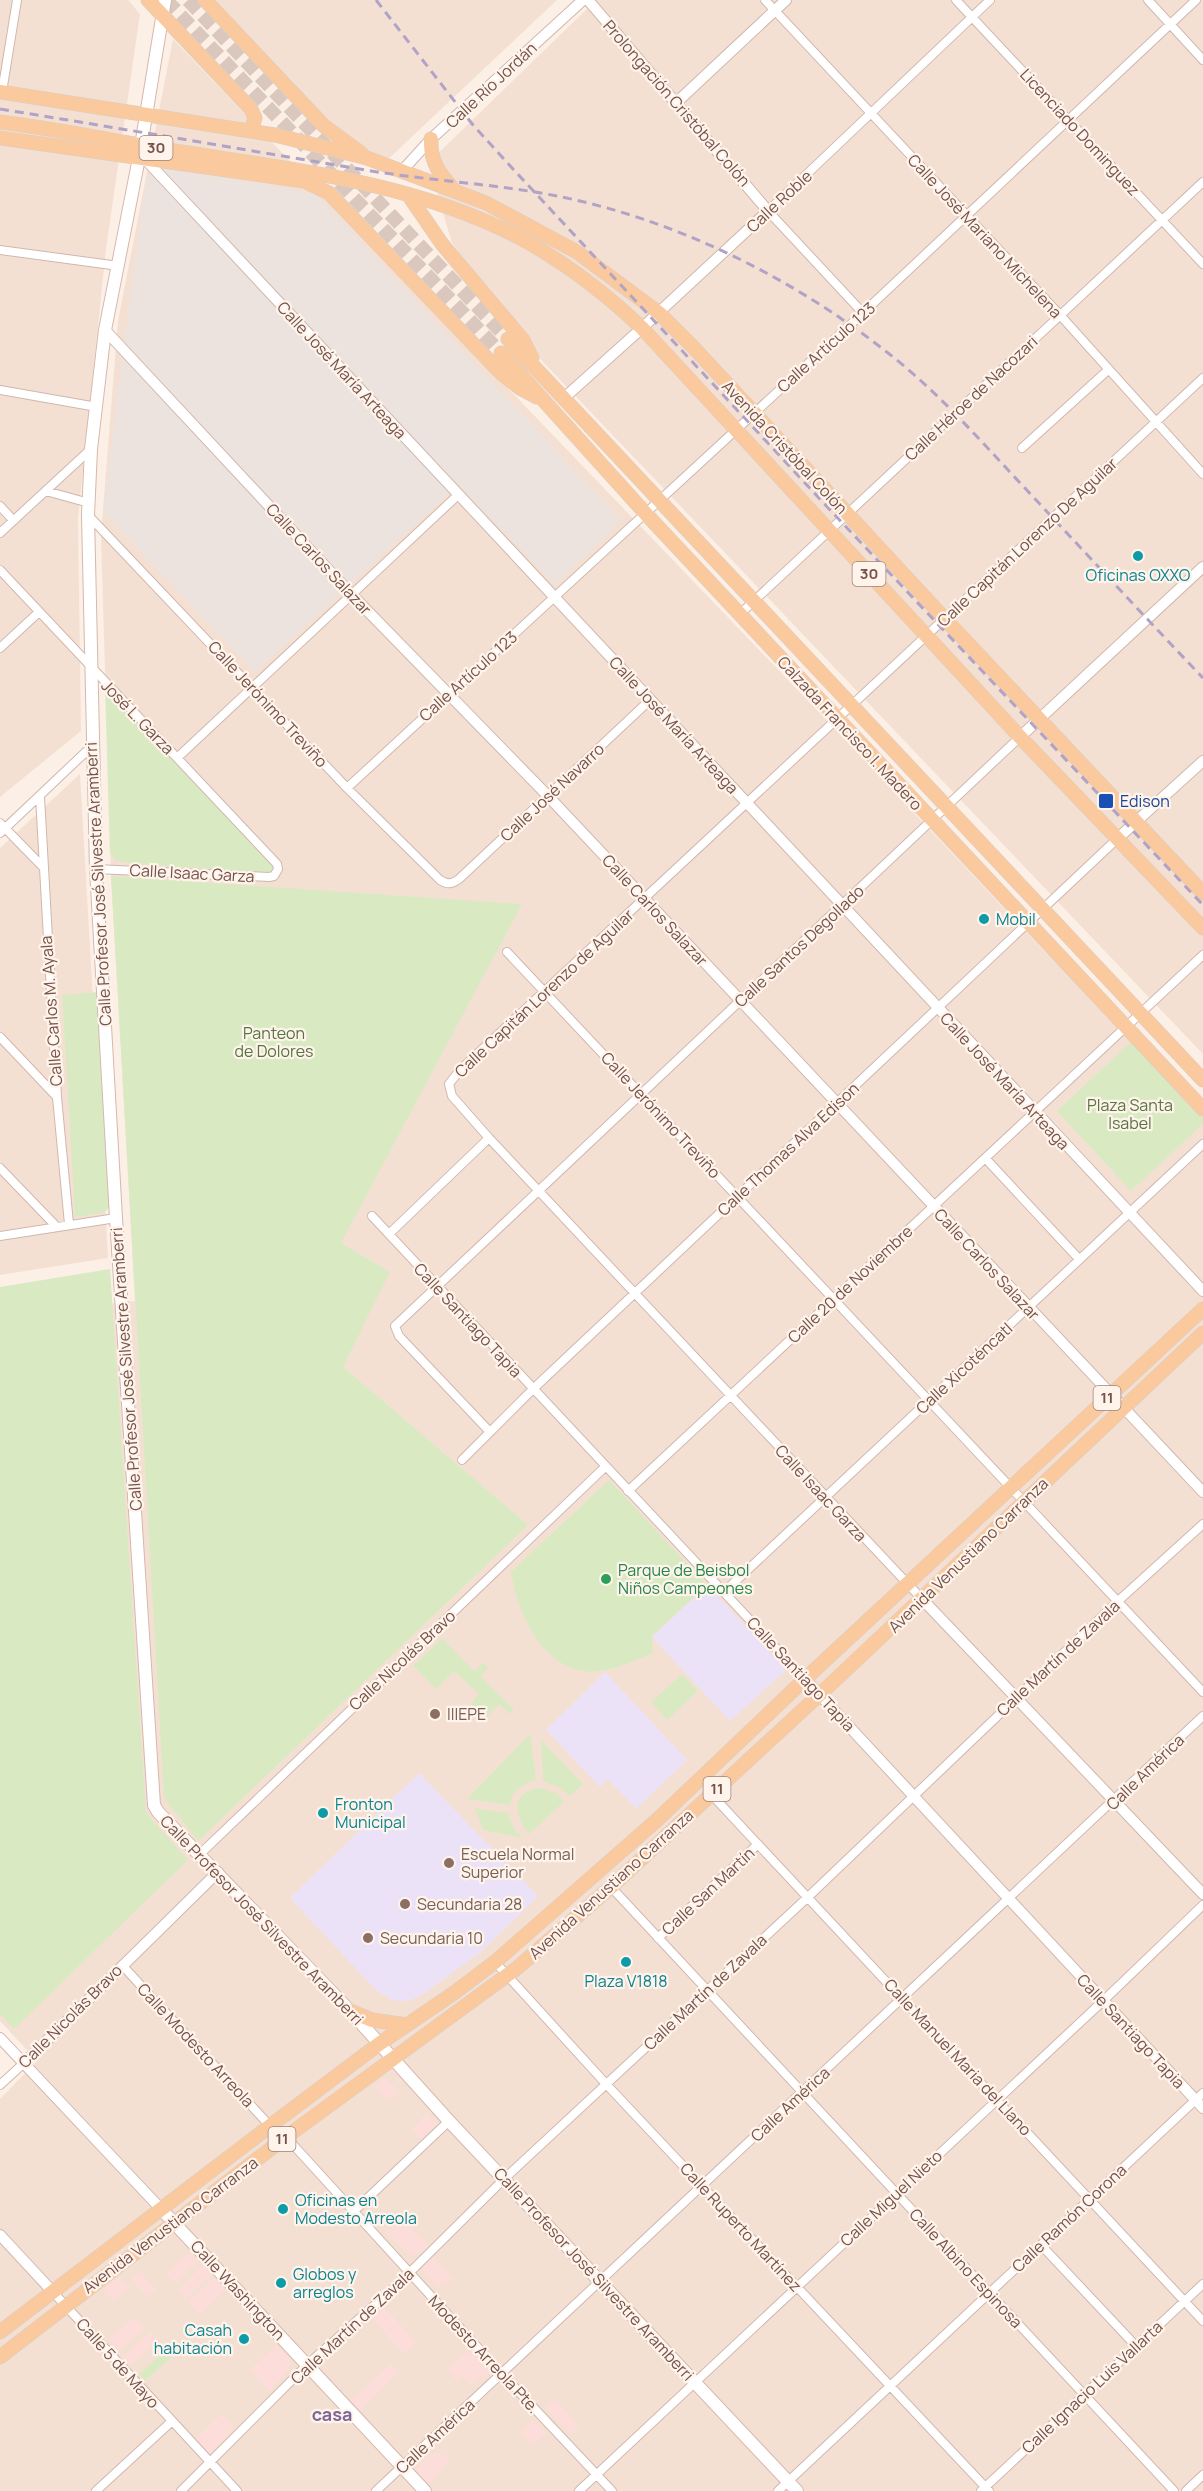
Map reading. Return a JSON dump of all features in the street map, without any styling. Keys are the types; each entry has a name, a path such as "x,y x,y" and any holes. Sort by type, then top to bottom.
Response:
{"main road":[{"path":"148,0 251,109 255,118 251,131"},
{"name":"Calle Profesor José Silvestre Aramberri","path":"165,0 146,114 142,154 105,330 91,449 89,509 90,667 96,869 152,1796 158,1812 350,2011 449,2121 792,2486"},
{"path":"205,0 324,126 368,158"},
{"name":"30","path":"1,92 251,131"},
{"name":"30","path":"0,122 142,154"},
{"name":"Avenida Cristóbal Colón","path":"251,131 368,158 454,190 577,252 659,314 1203,893"},
{"name":"30","path":"0,138 142,154"},
{"path":"431,139 432,160 438,172 454,190"},
{"path":"142,154 304,181 318,186 329,193 501,373 529,394 544,400"},
{"name":"Avenida Cristóbal Colón","path":"142,154 312,172 409,196 461,212 521,238 568,266 642,328 1020,737 1203,928"},
{"path":"409,196 442,244 523,340 534,366"},
{"path":"521,238 529,226"},
{"name":"Calzada Francisco I. Madero","path":"508,339 1203,1080"},
{"name":"Calzada Francisco I. Madero","path":"501,353 837,720 1203,1109"},
{"name":"Avenida Venustiano Carranza","path":"0,2332 379,2044 454,1994 495,1962 657,1820 805,1679 1203,1309"},
{"name":"Avenida Venustiano Carranza","path":"0,2357 286,2137 508,1976 611,1887 820,1695 1203,1333"},
{"path":"350,2011 372,2020 407,2025"},
{"name":"Calle Washington","path":"161,2209 426,2491"}],"street":[{"path":"1,92 17,0"},
{"name":"Calle Río Jordán","path":"401,172 431,139 583,0"},
{"name":"Prolongación Cristóbal Colón","path":"588,0 768,211 863,313"},
{"name":"Calle José Mariano Michelena","path":"765,0 1060,315 1203,474"},
{"path":"677,102 786,0"},
{"name":"Licenciado Dominguez","path":"956,0 1203,264"},
{"name":"Calle Roble","path":"564,398 659,314 990,0"},
{"path":"1148,0 1203,60"},
{"name":"Calle Artículo 123","path":"347,788 863,313 1196,0"},
{"name":"Calle José María Arteaga","path":"142,154 1203,1291"},
{"name":"Calle Héroe de Nacozari","path":"740,614 1203,182"},
{"path":"0,250 119,266"},
{"name":"Calle Carlos Salazar","path":"105,330 352,595 548,796 1028,1308 1203,1491"},
{"path":"1022,448 1108,370"},
{"name":"Calle Capitán Lorenzo De Aguilar","path":"851,707 1203,378"},
{"path":"0,390 97,407"},
{"path":"0,533 91,449"},
{"path":"46,491 89,509"},
{"path":"177,758 458,495"},
{"path":"0,506 13,520"},
{"name":"Calle Jerónimo Treviño","path":"89,509 252,688 347,788 440,880 446,884 453,883"},
{"name":"Calle Santos Degollado","path":"490,1432 399,1336 396,1326 1203,567"},
{"name":"José L. Garza","path":"0,570 277,864"},
{"path":"0,648 39,612"},
{"name":"Calle José Navarro","path":"453,883 650,700"},
{"name":"Calle Capitán Lorenzo de Aguilar","path":"449,1084 460,1070 851,707"},
{"path":"43,867 2,828 40,797 92,746"},
{"path":"1117,839 1203,761"},
{"name":"Calle Carlos M. Ayala","path":"40,797 57,1097 69,1224"},
{"name":"Calle Thomas Alva Edison","path":"462,1460 532,1390 1117,839"},
{"name":"Calle Isaac Garza","path":"96,869 269,877 277,873 277,864"},
{"name":"Calle Jerónimo Treviño","path":"507,952 1203,1692"},
{"name":"Calle 20 de Noviembre","path":"628,1491 1203,955"},
{"path":"0,1036 57,1097"},
{"name":"Calle Isaac Garza","path":"449,1084 452,1096 489,1138 1015,1699 1203,1894"},
{"path":"388,1234 489,1138"},
{"name":"Calle Xicoténcatl","path":"724,1592 1203,1144"},
{"path":"986,1159 1080,1259"},
{"path":"0,1168 56,1226"},
{"name":"Calle Santiago Tapia","path":"372,1216 532,1390 1009,1897 1103,2001 1200,2100"},
{"path":"0,1236 116,1218"},
{"name":"Calle Nicolás Bravo","path":"200,1854 605,1467"},
{"name":"Calle Martín de Zavala","path":"181,2491 308,2364 409,2272 504,2179 808,1897 1117,1602 1203,1524"},
{"name":"Calle América","path":"376,2491 1009,1897 1115,1801 1203,1716"},
{"name":"Calle Manuel Maria del Llano","path":"711,1794 1203,2321"},
{"name":"Calle San Martín","path":"658,1938 758,1844"},
{"name":"Calle Nicolás Bravo","path":"0,2085 218,1872"},
{"name":"Calle Albino Espinosa","path":"611,1887 1174,2491"},
{"name":"Calle Miguel Nieto","path":"579,2491 1203,1905"},
{"name":"Calle Ruperto Martínez","path":"495,1962 607,2085 891,2385 985,2490"},
{"name":"Calle Modesto Arreola","path":"122,1965 270,2126"},
{"name":"Calle Washington","path":"0,2038 161,2209"},
{"name":"Calle Ramón Corona","path":"778,2491 792,2486 891,2385 1090,2199 1200,2100"},
{"path":"353,2212 449,2121"},
{"name":"Modesto Arreola Pte.","path":"286,2137 612,2491"},
{"name":"Calle 5 de Mayo","path":"0,2235 237,2491"},
{"path":"1041,2245 1136,2346"},
{"name":"Calle Ignacio Luis Vallarta","path":"985,2490 1203,2284"},
{"path":"96,2491 171,2422"},
{"path":"1186,2491 1203,2475"}],"shaded area":[{"path":"0,0 128,0 140,14 106,249 78,518 81,731 0,797"},
{"path":"199,0 557,0 383,164 318,128"},
{"path":"596,0 1203,0 1203,1054 543,362 452,243 428,163"},
{"path":"173,39 837,731 1046,953 1126,1027 1203,1109 1203,2491 0,2491 0,2099 37,2061 0,2021 0,1314 135,1301 111,876 101,535 118,321"},
{"path":"160,167 315,194 621,520 555,585 459,484 255,672 103,511 146,178"},
{"path":"80,774 108,1258 0,1275 0,848"},
{"path":"707,1585 786,1670 730,1721 652,1637"},
{"path":"605,1672 687,1760 636,1809 608,1779 600,1787 546,1730"},
{"path":"419,1773 538,1896 481,1952 423,1994 409,2001 393,2000 377,1991 290,1898"},
{"path":"384,2077 399,2091 387,2101 375,2086"},
{"path":"427,2113 437,2123 421,2139 411,2130"},
{"path":"403,2219 429,2246 413,2256 385,2233"},
{"path":"190,2252 198,2260 174,2282 166,2274"},
{"path":"431,2255 454,2278 437,2287 419,2266"},
{"path":"203,2265 211,2275 186,2298 178,2290"},
{"path":"139,2271 156,2290 147,2297 131,2278"},
{"path":"119,2278 128,2288 113,2301 104,2290 110,2282"},
{"path":"214,2278 225,2289 200,2315 189,2301"},
{"path":"384,2307 416,2342 404,2354 372,2318"},
{"path":"135,2318 145,2328 118,2352 108,2339"},
{"path":"150,2332 158,2339 131,2365 123,2357"},
{"path":"276,2345 290,2360 290,2368 270,2391 250,2370"},
{"path":"468,2351 488,2369 487,2377 483,2380 480,2378 471,2385 462,2376 457,2381 447,2370"},
{"path":"391,2364 399,2372 360,2410 351,2401"},
{"path":"555,2399 580,2427 571,2434 545,2408"},
{"path":"222,2414 234,2429 209,2454 195,2439"},
{"path":"534,2420 546,2433 534,2445 520,2433"},
{"path":"440,2453 450,2461 428,2485 417,2471 419,2465 429,2455"}],"green space":[{"path":"105,687 277,864 272,873 116,861 110,853"},
{"name":"Panteon de Dolores","path":"111,876 522,904 341,1243 390,1272 343,1367 528,1525 198,1841 164,1798"},
{"path":"98,992 110,1206 104,1213 75,1217 62,995"},
{"name":"Plaza Santa Isabel","path":"1132,1041 1203,1118 1203,1124 1131,1191 1057,1111"},
{"path":"110,1269 146,1813 188,1860 14,2029 0,2014 0,1287"},
{"name":"Parque de Beisbol Niños Campeones","path":"609,1480 707,1585 652,1636 653,1653 608,1670 582,1671 565,1665 551,1655 538,1641 520,1607 511,1572"},
{"path":"442,1638 474,1671 483,1663 488,1668 481,1677 514,1710 510,1714 499,1704 485,1718 471,1704 479,1694 454,1671 436,1689 413,1666"},
{"path":"682,1674 698,1691 667,1720 651,1702"},
{"path":"530,1734 536,1780 518,1788 510,1805 467,1799"},
{"path":"541,1740 583,1784 570,1796 560,1788 543,1781"},
{"path":"540,1788 556,1793 564,1802 529,1834 520,1820 519,1799 530,1790"},
{"path":"475,1808 508,1813 514,1829 523,1838 483,1830"},
{"path":"176,2341 182,2347 145,2381 139,2374"}],"tunnel":[{"path":"166,0 501,353"},
{"path":"188,0 508,339"}],"railway":[{"path":"376,0 473,125 513,169 832,512 1203,905"},
{"path":"0,109 371,171 511,188 557,196 646,220 732,255 813,300 888,353 924,384 974,433 1203,678"}],"place":[{"name":"Oficinas OXXO","path":"1138,556"},
{"name":"Edison","path":"1106,801"},
{"name":"Mobil","path":"984,919"},
{"name":"Parque de Beisbol Niños Campeones","path":"606,1579"},
{"name":"IIIEPE","path":"435,1714"},
{"name":"Fronton Municipal","path":"323,1813"},
{"name":"Escuela Normal Superior","path":"449,1863"},
{"name":"Secundaria 28","path":"405,1904"},
{"name":"Secundaria 10","path":"368,1938"},
{"name":"Plaza V1818","path":"626,1962"},
{"name":"Oficinas en Modesto Arreola","path":"283,2209"},
{"name":"Globos y arreglos","path":"281,2283"},
{"name":"Casah habitación","path":"244,2339"}],"district":[{"name":"casa","path":"332,2415"}]}
